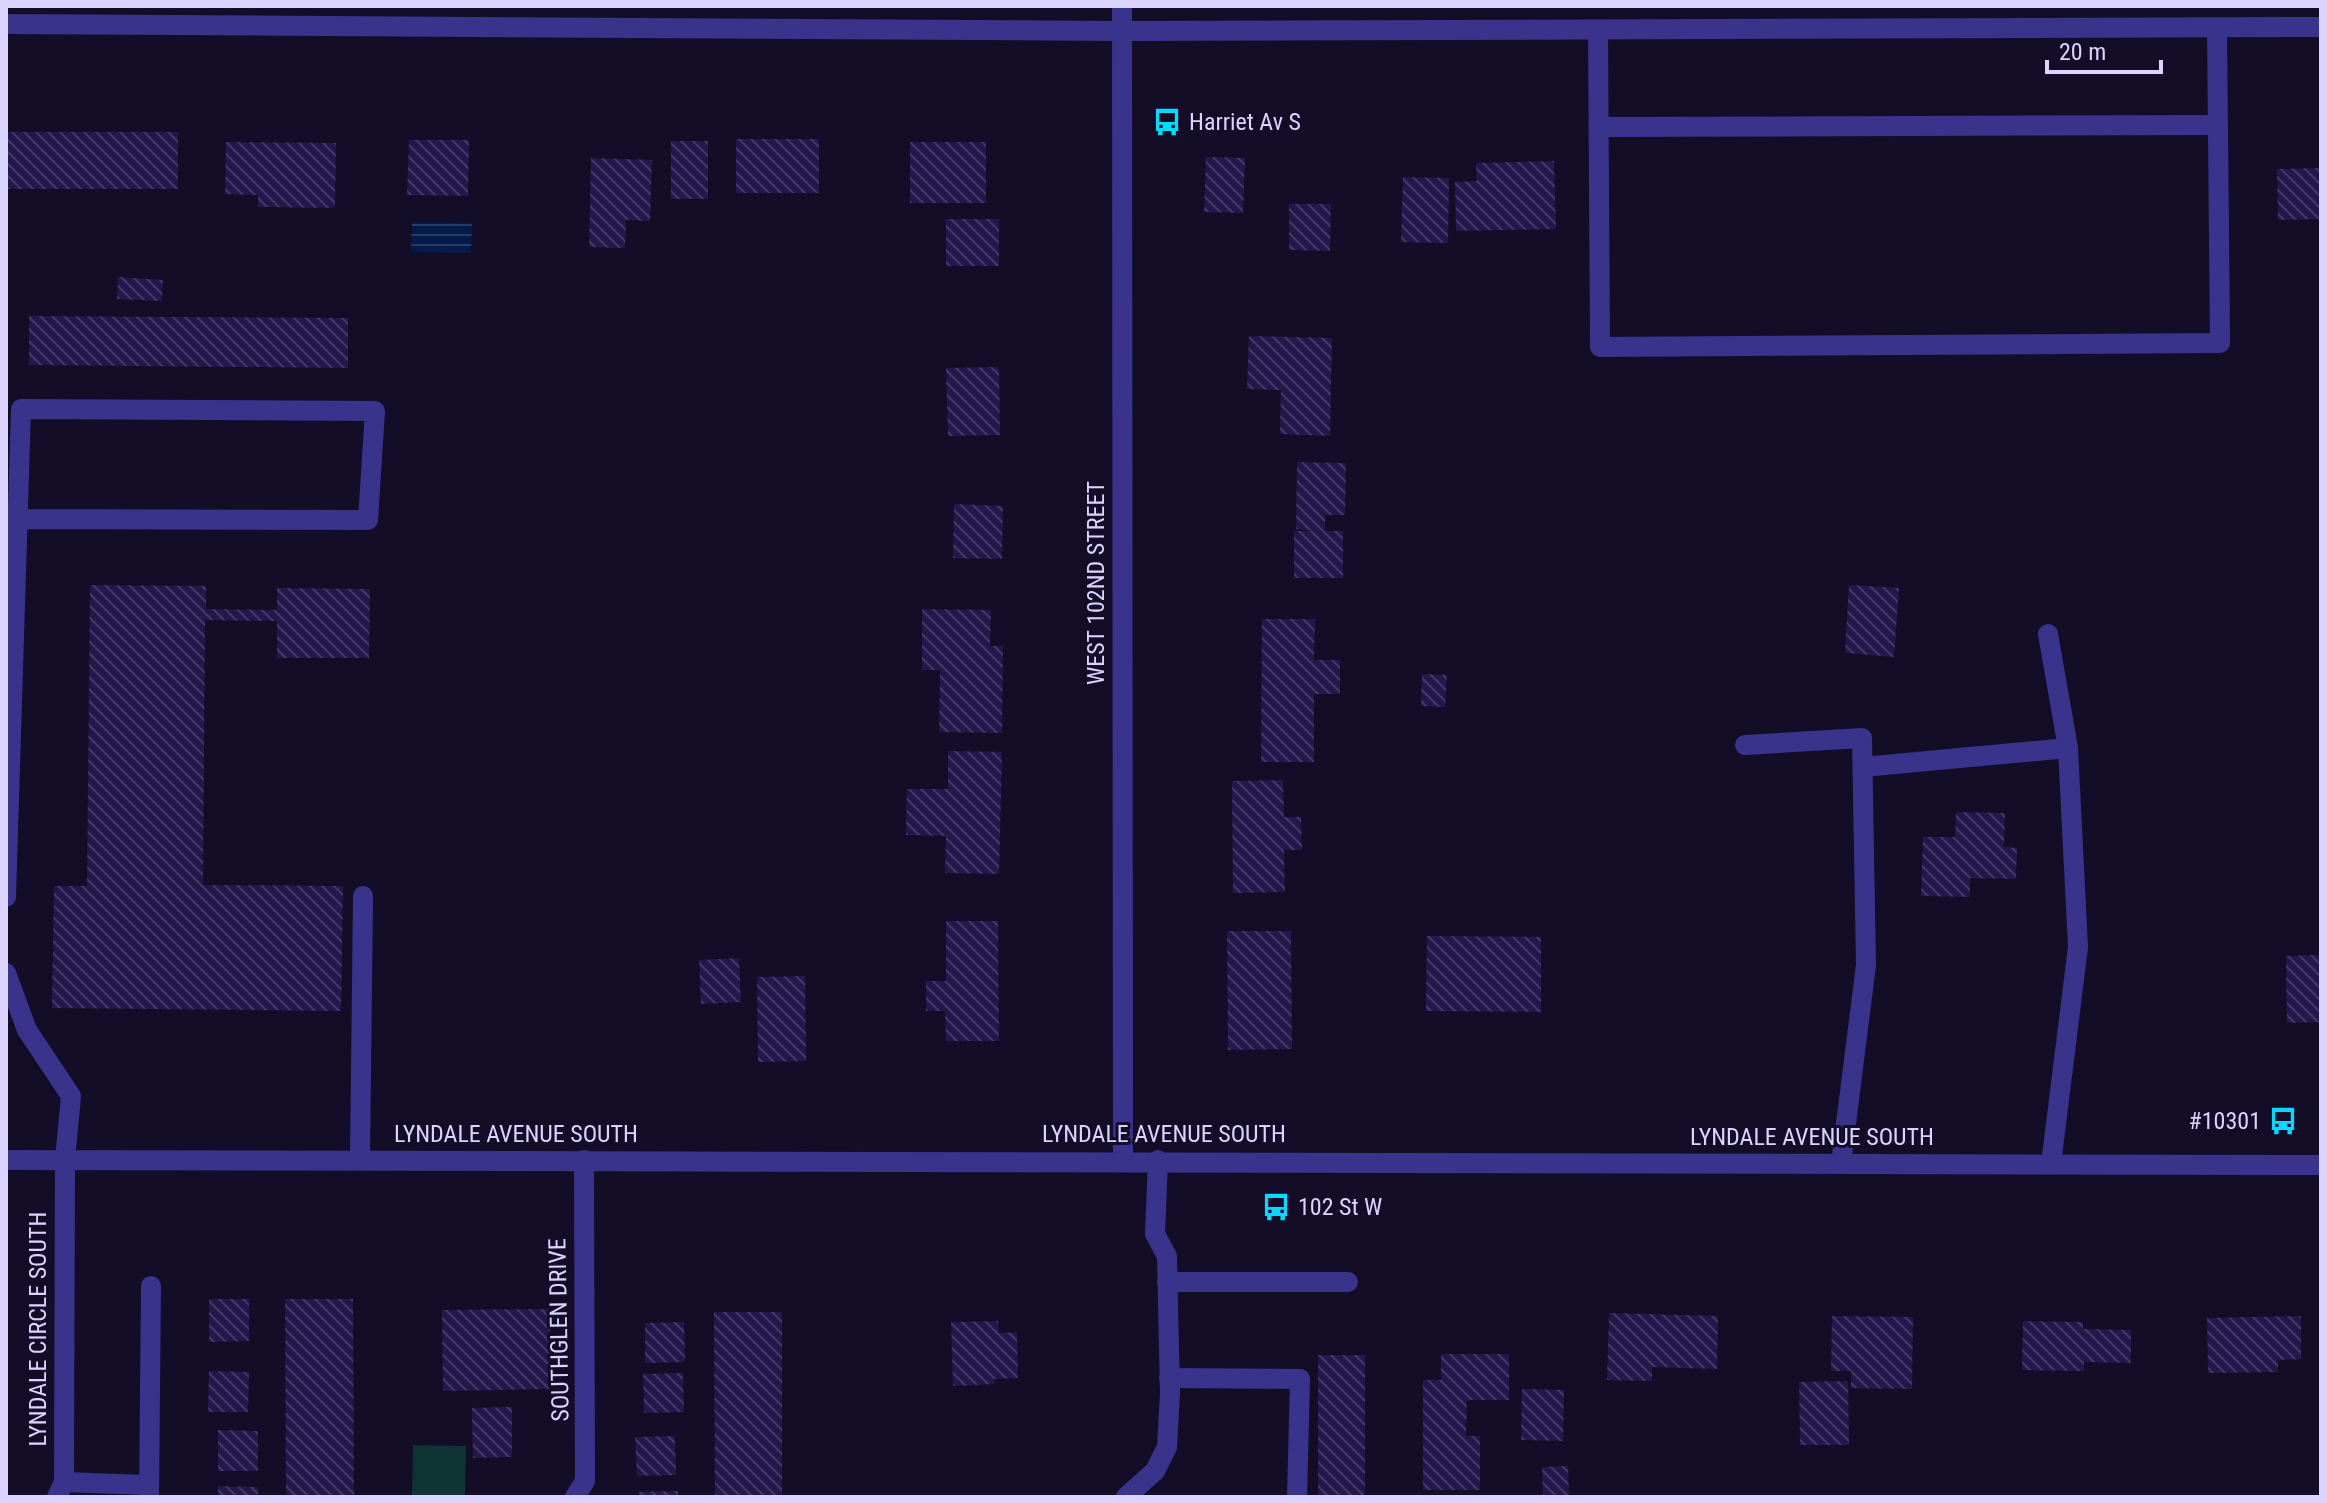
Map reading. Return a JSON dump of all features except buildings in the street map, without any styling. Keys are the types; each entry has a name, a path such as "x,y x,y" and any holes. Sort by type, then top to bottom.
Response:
{"street":[{"name":"WEST 102ND STREET","path":"1122,6 1123,1160"},
{"path":"6,24 1122,31 2321,27"},
{"path":"1598,30 1600,347 2220,343 2217,28"},
{"path":"1599,127 2218,125"},
{"path":"6,897 17,519 21,409 375,411 368,520 17,519"},
{"path":"2048,634 2068,748 2078,947 2051,1164"},
{"path":"1745,745 1862,738 1866,965 1841,1163"},
{"path":"1863,767 2068,748"},
{"path":"360,1160 363,896"},
{"name":"LYNDALE CIRCLE SOUTH","path":"6,973 27,1030 71,1096 65,1160 60,1490"},
{"name":"LYNDALE AVENUE SOUTH","path":"6,1160 1158,1160 2321,1165"},
{"name":"SOUTHGLEN DRIVE","path":"575,1497 585,1481 584,1160"},
{"path":"1126,1497 1155,1471 1167,1447 1167,1256 1155,1234 1158,1160"},
{"path":"1167,1282 1348,1282"},
{"path":"60,1490 148,1491 151,1286"},
{"path":"1169,1378 1300,1379 1297,1497"}],"green space":[{"path":"413,1445 466,1446 465,1497 412,1497"}],"water":[{"path":"412,222 472,223 471,253 411,252"}],"place":[{"name":"Harriet Av S","path":"1167,122"},
{"name":"#10301","path":"2283,1121"},
{"name":"102 St W","path":"1276,1207"}]}
